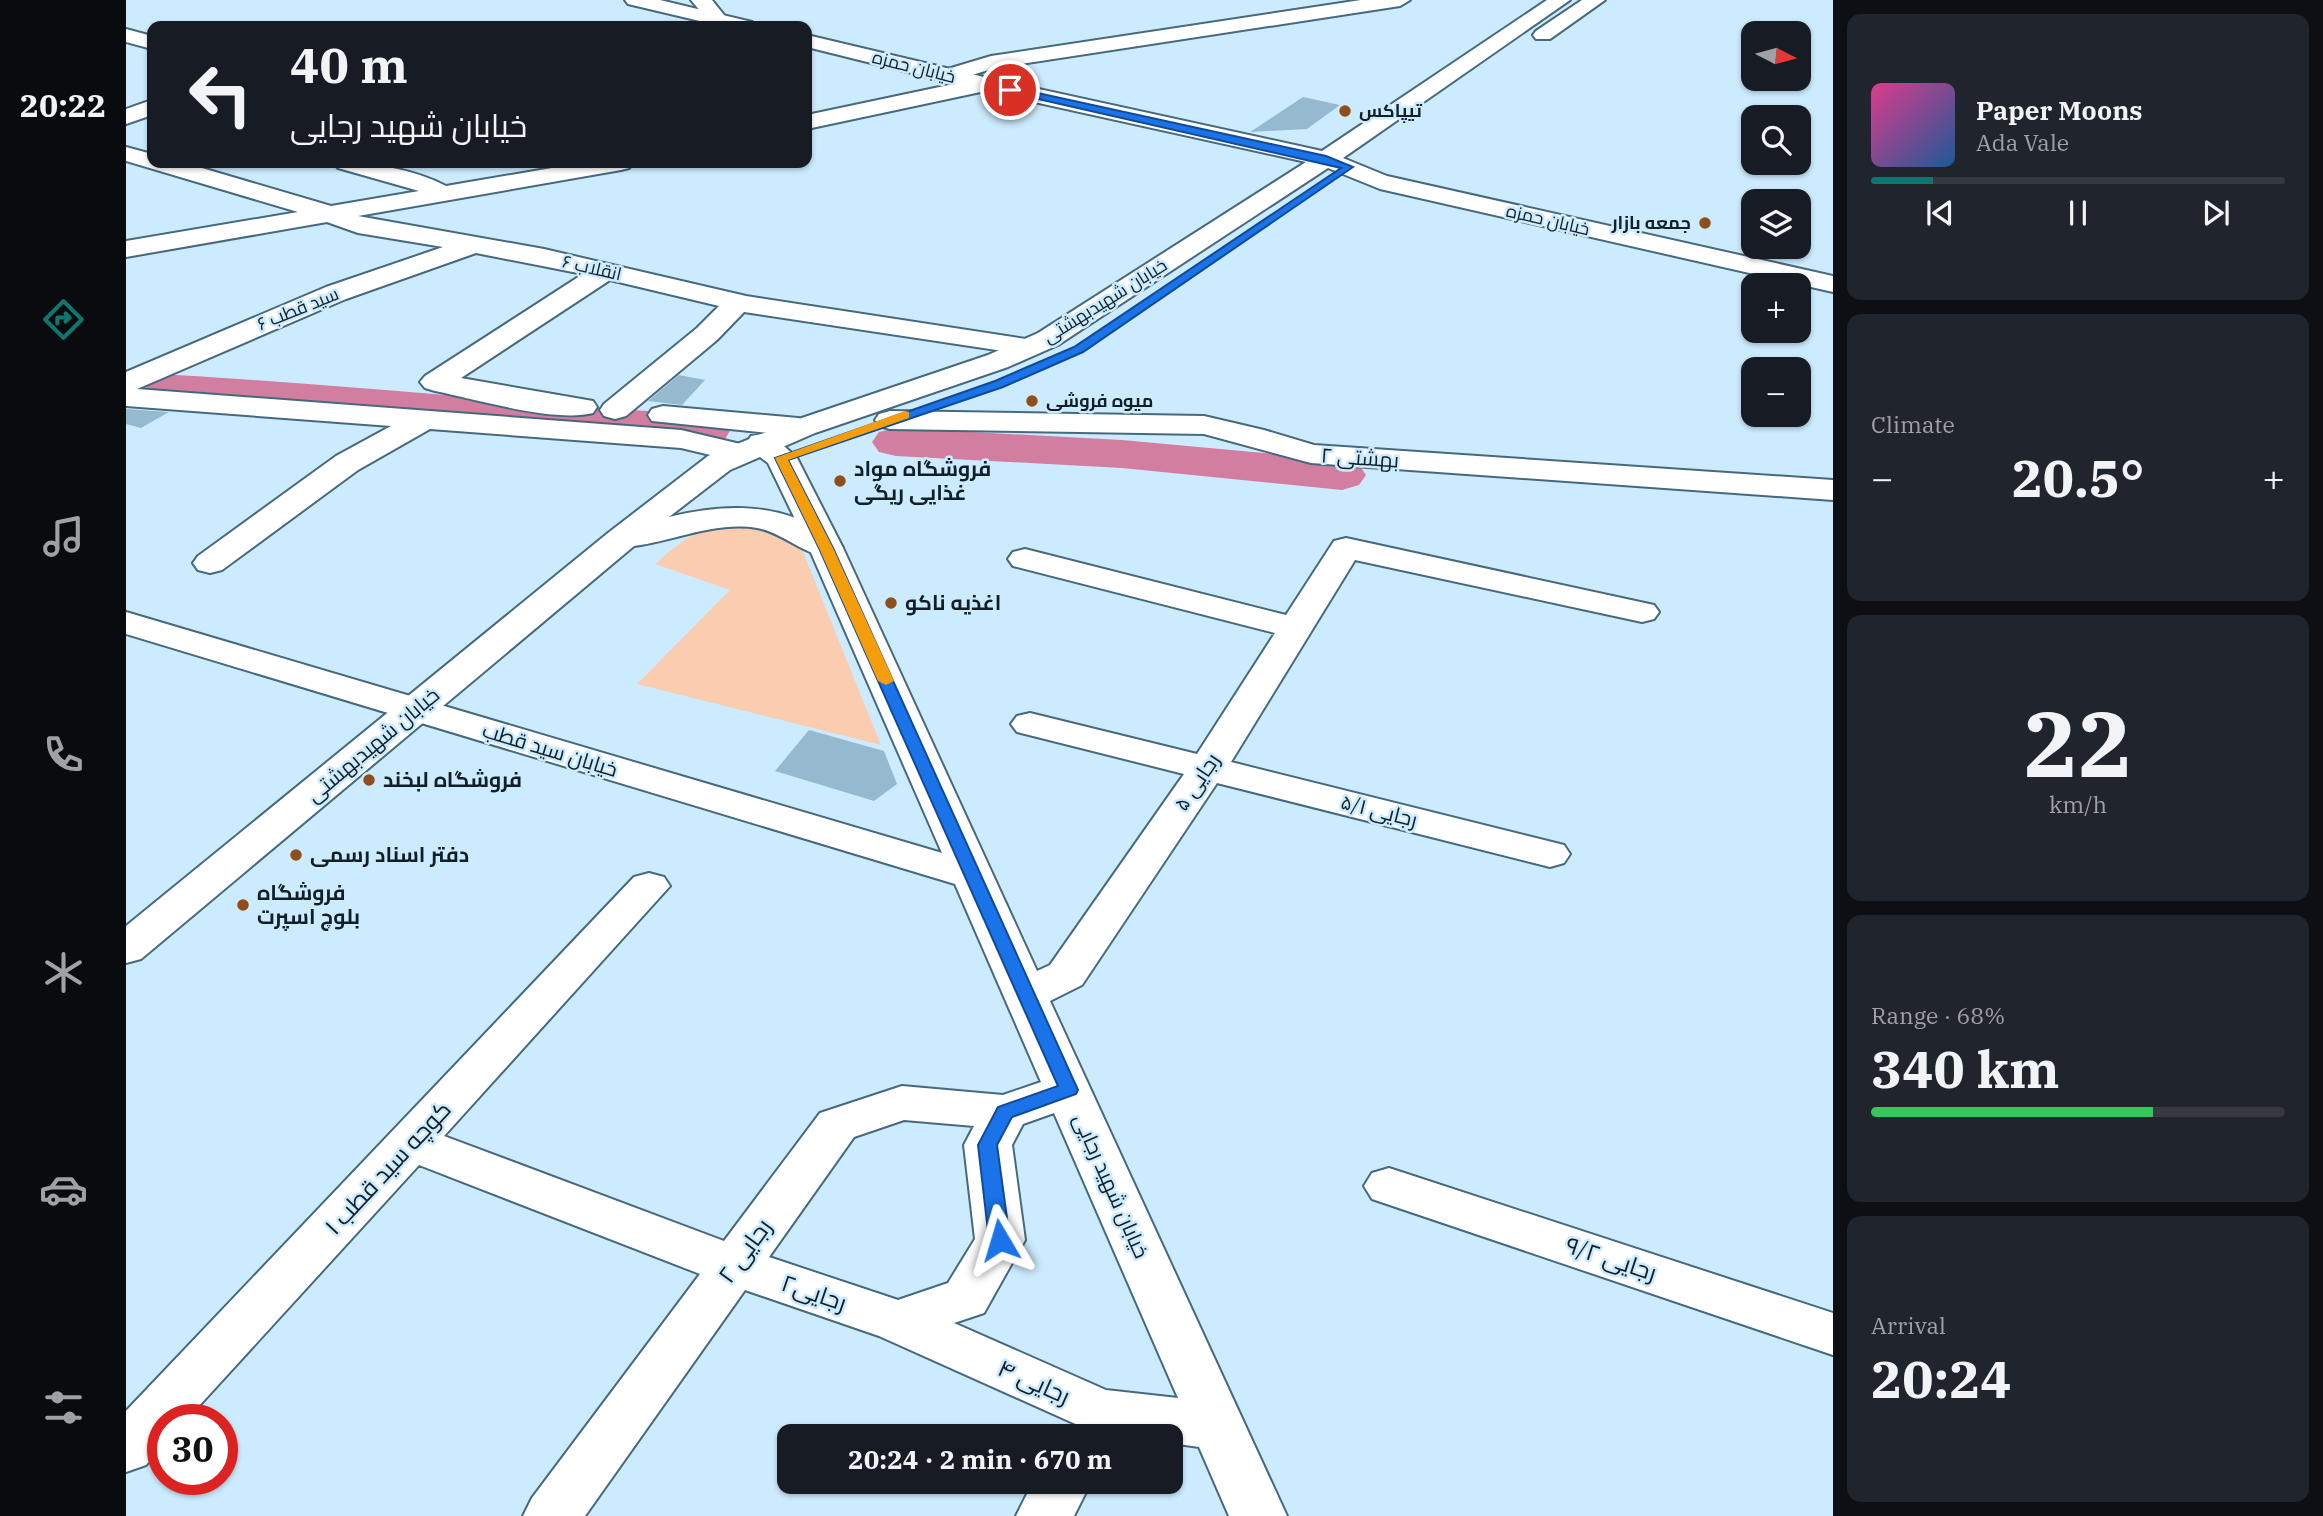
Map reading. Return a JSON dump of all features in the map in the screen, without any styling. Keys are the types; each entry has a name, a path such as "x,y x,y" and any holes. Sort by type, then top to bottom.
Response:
{"street":[{"path":"635,0 722,21"},
{"path":"701,0 718,20"},
{"path":"949,76 991,62 1400,0"},
{"name":"خیابان شهیدبهشتی","path":"620,540 772,446 890,420 1036,370 1089,343 1560,0"},
{"name":"خیابان شهیدبهشتی","path":"126,949 620,540 719,463 772,446 998,361 1048,339 1337,163 1595,0"},
{"path":"126,35 147,41"},
{"name":"خیابان حمزه","path":"812,42 984,84 1833,272"},
{"path":"812,121 984,84"},
{"path":"127,116 147,109"},
{"path":"127,116 147,120"},
{"path":"126,153 147,159"},
{"name":"خیابان حمزه","path":"1337,163 1380,182 1833,284"},
{"name":"انقلاب ۶","path":"177,168 331,214 358,225 606,271 738,302 834,319 1029,347"},
{"path":"365,168 422,183 444,195"},
{"path":"126,248 592,168"},
{"name":"سید قطب ۶","path":"130,382 336,293 473,245"},
{"path":"606,271 435,382 543,403 615,410 772,446"},
{"path":"615,410 707,334 738,302"},
{"path":"130,382 426,419 772,446"},
{"path":"210,563 347,463 426,419"},
{"name":"بهشتی ۲","path":"890,420 1204,425 1253,436 1311,454 1833,490"},
{"name":"خیابان شهید رجایی","path":"772,446 826,548 1258,1516"},
{"path":"620,540 702,519 730,517 765,520 791,527 826,548"},
{"name":"رجایی ۵","path":"1026,995 1066,975 1207,769 1346,548 1642,612"},
{"path":"1025,559 1296,628"},
{"name":"خیابان سید قطب","path":"126,623 974,876"},
{"name":"رجایی ۵/۱","path":"1030,724 1550,853"},
{"name":"کوچه سید قطب ۱","path":"126,1448 649,886"},
{"path":"898,1321 966,1298 1000,1240 988,1145 1005,1112 1069,1090"},
{"name":"رجایی ۲","path":"552,1516 837,1125 902,1103 1005,1112"},
{"name":"رجایی۲","path":"412,1143 734,1266 898,1321"},
{"name":"رجایی ۹/۲","path":"1389,1186 1833,1334"},
{"name":"رجایی ۴","path":"898,1321 1093,1424"},
{"name":"رجایی ۴","path":"1183,1425 1218,1426"},
{"path":"1045,1516 1057,1494"}],"shaded area":[{"path":"734,526 778,532 801,547 881,745 637,684 730,590 655,564 691,536 709,529"}],"building":[{"path":"1303,97 1340,105 1307,129 1250,132"},
{"path":"679,375 705,380 682,405 648,401"},
{"path":"126,409 169,412 141,428 126,424"},
{"path":"809,730 884,751 897,784 874,801 775,771"}],"waterway":[{"path":"140,387 277,394 548,419 708,429"},
{"path":"896,442 1122,454 1342,475"}],"slow traffic":[{"path":"886,681 826,548 781,458 905,415"}],"place":[{"name":"تیپاکس","path":"1345,111"},
{"name":"جمعه بازار","path":"1705,223"},
{"name":"میوه فروشی","path":"1032,401"},
{"name":"فروشگاه مواد غذایی ریگی","path":"840,481"},
{"name":"اغذیه ناکو","path":"891,603"},
{"name":"فروشگاه لبخند","path":"369,780"},
{"name":"دفتر اسناد رسمی","path":"296,855"},
{"name":"فروشگاه بلوچ اسپرت","path":"243,905"}],"route":[{"path":"1000,1240 988,1145 1005,1112 1069,1090 826,548 781,458 981,391 1079,350 1348,167 1326,159 1010,90"}]}
